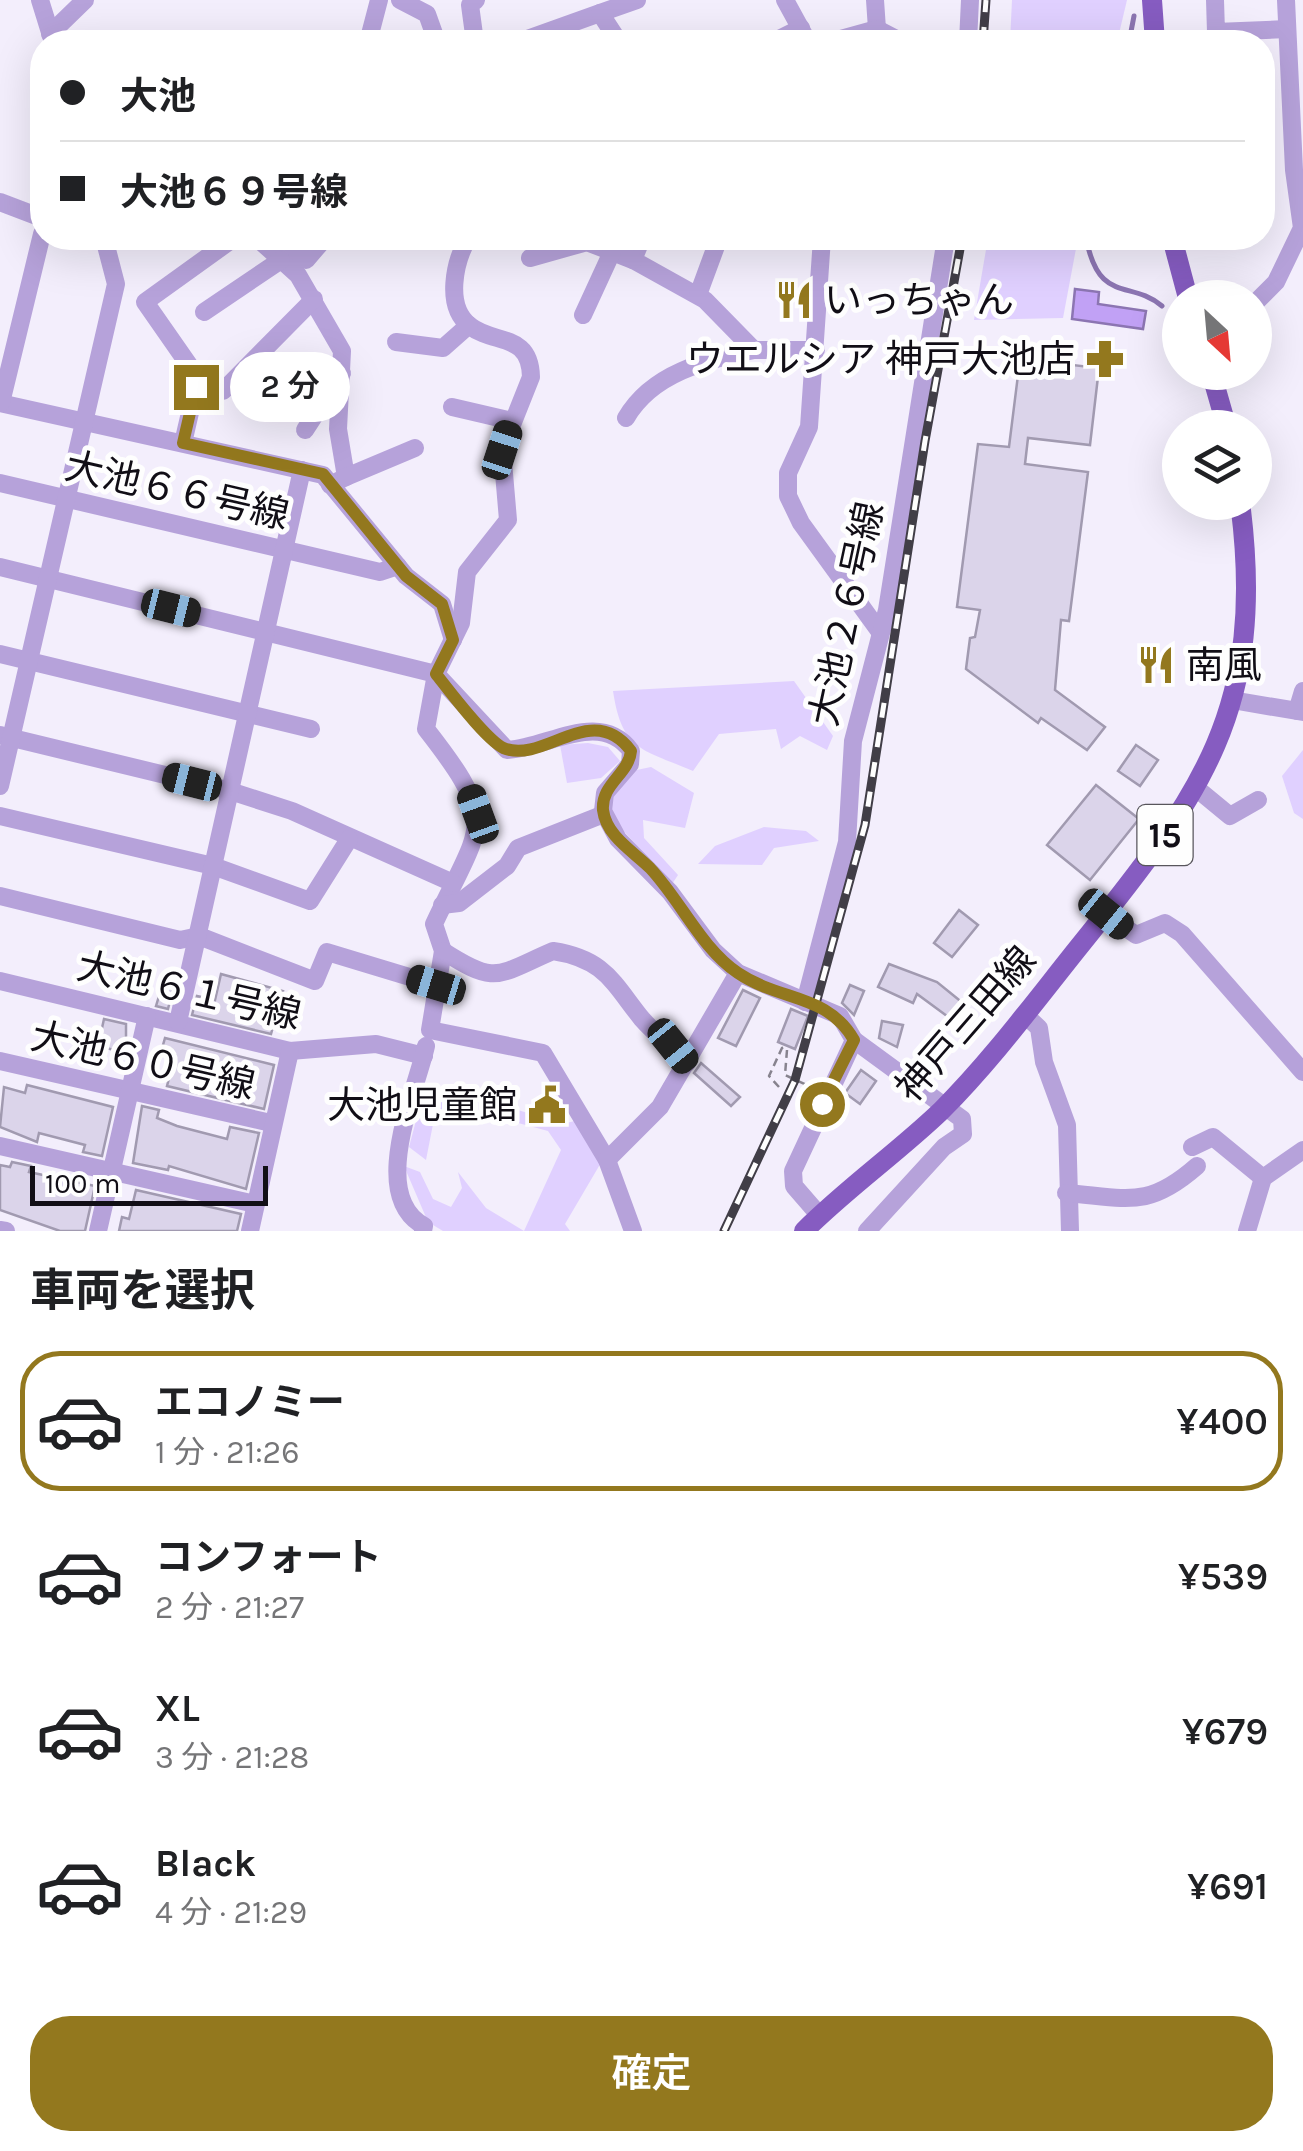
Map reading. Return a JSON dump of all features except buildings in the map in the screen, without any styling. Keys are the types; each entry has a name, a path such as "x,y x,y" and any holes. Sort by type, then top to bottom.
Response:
{"main road":[{"path":"1152,0 1154,30"},
{"path":"1175,250 1183,280"},
{"name":"神戸三田線","path":"812,1223 944,1108 1026,1016 1106,914 1196,788 1217,746 1232,700 1248,604 1241,520"}],"street":[{"path":"40,0 49,30"},
{"path":"59,30 86,0"},
{"path":"371,30 379,0"},
{"path":"400,0 426,14 432,30"},
{"path":"474,30 470,5 476,0"},
{"path":"553,30 637,0"},
{"path":"785,0 802,30"},
{"path":"872,30 876,29 874,0"},
{"path":"969,30 970,0"},
{"path":"1215,0 1216,30"},
{"path":"1272,286 1302,228 1286,0"},
{"path":"600,13 611,30"},
{"path":"1263,30 1287,29"},
{"path":"0,202 30,213"},
{"path":"38,250 0,403 323,474 338,481 398,566 442,604 453,640"},
{"path":"0,786 6,736 30,661 64,498 115,291 106,250"},
{"path":"145,302 217,250"},
{"path":"271,250 314,299 342,351 338,481"},
{"path":"296,250 306,260 315,250"},
{"path":"462,250 455,265 458,310 468,326 505,338 521,350 531,365 527,393 502,450 508,520 467,572 461,623 436,674 426,728 466,783 478,814 473,845 434,929 443,951 480,976 497,976 553,951 601,967 624,989 643,1020 687,1064"},
{"path":"530,258 558,250"},
{"path":"607,250 698,296 754,350"},
{"path":"633,260 637,250"},
{"path":"698,296 715,250"},
{"path":"821,250 809,427 788,473 788,496 801,523 880,632"},
{"name":"大池２６号線","path":"805,1002 847,842 852,742 887,610 944,250"},
{"path":"582,315 612,252"},
{"path":"204,312 282,260"},
{"path":"115,291 145,302 198,378 183,443"},
{"path":"196,387 223,392 314,299"},
{"path":"396,342 444,348 468,326"},
{"path":"626,418 636,400 670,376 706,360 754,350 816,350"},
{"path":"305,430 342,372"},
{"path":"452,407 512,421"},
{"path":"338,481 414,448"},
{"path":"178,1022 302,470"},
{"name":"大池６６号線","path":"0,482 380,572 398,566"},
{"path":"0,567 436,674 507,750 584,732 608,732 622,739 631,751 630,764 605,793 604,814 618,839 650,868 712,950 738,974 840,1016 854,1040 962,1119 963,1134 944,1147 867,1231"},
{"path":"0,654 247,717 311,729"},
{"path":"1232,700 1300,712 1303,691"},
{"path":"6,736 228,790 292,811 453,883"},
{"path":"1196,788 1230,816 1258,800"},
{"path":"442,905 459,903 506,866 518,848 604,814"},
{"path":"0,816 213,866 310,901 349,839"},
{"path":"0,896 180,940 200,936 314,981 328,952 436,985"},
{"path":"1106,914 1136,934 1165,923 1210,962 1303,1072"},
{"path":"428,1229 415,1221 404,1200 394,1164 430,1030 443,951"},
{"path":"608,1160 660,1107 738,974"},
{"name":"大池６１号線","path":"0,981 290,1051 376,1044 424,1056"},
{"path":"98,1231 147,1016"},
{"path":"1026,1016 1038,1028 1044,1062 1067,1124 1070,1231"},
{"path":"430,1030 543,1053 608,1160 633,1231"},
{"path":"812,1223 794,1186 792,1171 854,1040"},
{"path":"250,1231 290,1051"},
{"name":"大池６０号線","path":"0,1061 271,1123"},
{"path":"1066,1194 1151,1197 1168,1192 1213,1137 1263,1178"},
{"path":"0,1146 256,1204"},
{"path":"1247,1231 1263,1178 1296,1156"}],"path":[{"path":"780,1087 778,1080 769,1076 782,1048 787,1048 785,1075 814,1088"}],"shaded area":[{"path":"1012,0 1127,0 1120,30 1011,30"},
{"path":"986,250 1076,250 1063,318 974,320"},
{"path":"1075,289 1099,292 1098,304 1146,311 1143,329 1072,319"},
{"path":"794,681 833,736 827,750 800,736 781,749 776,729 719,734 693,771 648,752 629,737 613,691"},
{"path":"588,743 608,747 620,761 601,778 567,783 560,745"},
{"path":"1303,750 1303,819 1294,813 1282,776"},
{"path":"651,767 694,793 685,828 643,820 644,838 678,875 672,884 620,827 607,801 627,772"},
{"path":"764,827 806,831 819,841 774,848 762,865 698,864 715,846"},
{"path":"468,1094 562,1124 579,1120 602,1161 565,1224 570,1231 524,1231 561,1150 548,1131 474,1111 435,1114 426,1160 409,1147 422,1098"},
{"path":"404,1166 420,1172 433,1199 451,1207 462,1188 458,1172 486,1208 524,1231 443,1231 428,1222"}],"waterway":[{"path":"1131,30 1134,16"},
{"path":"1089,250 1107,282 1162,306"}],"railway":[{"path":"984,30 986,0"},
{"path":"724,1231 795,1080 865,825 925,441 960,250"}],"place":[{"name":"いっちゃん","path":"794,300"},
{"name":"ウエルシア 神戸大池店","path":"1105,359"},
{"name":"南風","path":"1156,665"},
{"name":"大池児童館","path":"547,1105"}],"route":[{"path":"196,387 183,443 323,474 406,576 428,589 442,604 449,616 447,630 453,640 436,674 498,744 507,750 518,750 584,732 608,732 622,739 631,751 630,764 605,793 603,810 618,839 650,868 712,950 738,974 840,1016 854,1040 822,1104"}]}
